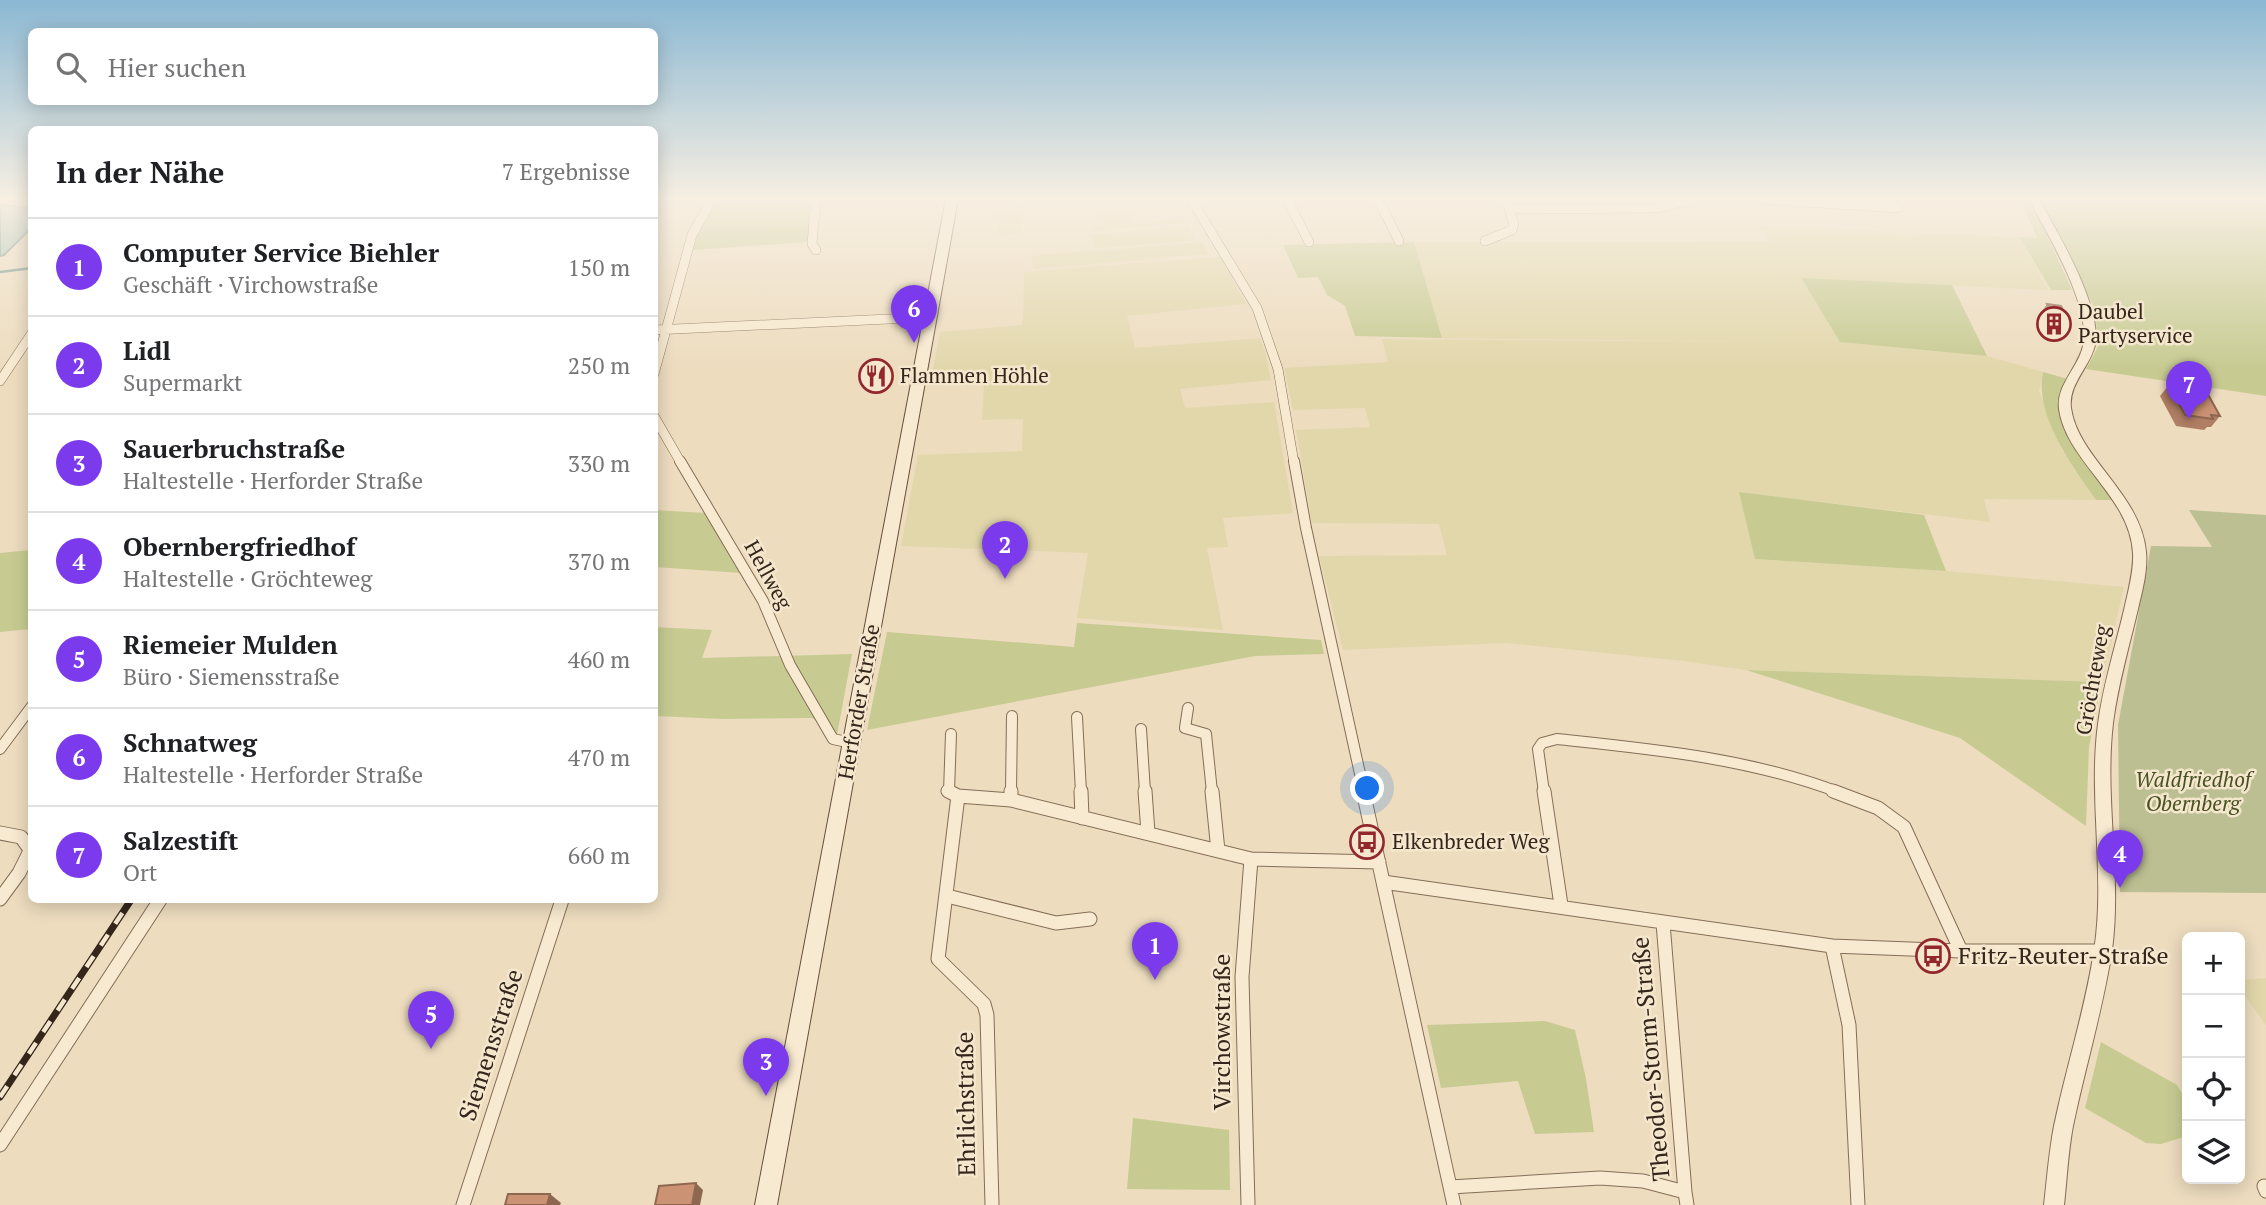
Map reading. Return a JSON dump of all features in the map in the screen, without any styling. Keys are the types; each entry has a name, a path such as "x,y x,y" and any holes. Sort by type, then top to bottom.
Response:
{"main road":[{"name":"Herforder Straße","path":"766,1205 942,255"}],"street":[{"path":"658,360 687,255"},
{"path":"1227,255 1257,308 1275,359 1306,528 1454,1205"},
{"name":"Gröchteweg","path":"2054,1205 2063,1129 2103,951 2106,923 2102,778 2105,726 2140,563 2140,544 2129,516 2077,438 2066,416 2064,397 2088,348 2090,330 2080,294 2061,255"},
{"path":"658,330 931,317"},
{"path":"0,381 28,339"},
{"name":"Hellweg","path":"658,423 763,601 790,665 814,709 834,739 852,743"},
{"path":"1188,708 1185,728 1206,734 1218,851"},
{"path":"0,749 28,711"},
{"path":"1012,716 1012,800"},
{"path":"1077,717 1082,818"},
{"path":"1141,729 1148,833"},
{"path":"951,734 948,792 958,796 1012,800 1251,859 1379,862"},
{"path":"1561,905 1538,749 1542,743 1557,739 1652,748 1781,774 1849,796 1894,817 1904,827 1916,849 1961,951"},
{"name":"Ehrlichstraße","path":"958,796 938,959 984,1004 987,1015 992,1205"},
{"path":"0,833 16,834 28,844"},
{"path":"0,899 28,857"},
{"name":"Virchowstraße","path":"1248,1205 1242,977 1251,859"},
{"path":"1383,882 1561,905 1662,923 1832,946 1961,951 2103,951"},
{"path":"947,896 1056,923 1090,919"},
{"path":"0,1145 158,903"},
{"name":"Siemensstraße","path":"464,1205 561,903"},
{"name":"Theodor-Storm-Straße","path":"1662,923 1686,1199"},
{"path":"1832,946 1849,1025 1858,1205"},
{"path":"1450,1188 1600,1178 1643,1181 1686,1199"}],"shaded area":[{"path":"1040,255 1194,255 1034,269 1031,256"},
{"path":"1418,255 2029,255 2048,290 1801,279 1840,342 1987,356 2043,372 2039,391 2061,448 2096,500 1984,499 1990,522 1739,492 1756,559 1946,571 2124,587 2102,682 1746,670 1506,643 1343,650 1319,556 1447,555 1439,524 1312,523 1296,430 1370,427 1365,408 1293,410 1284,368 1388,362 1382,339 1764,342 1442,338"},
{"path":"1220,257 1246,304 1127,316 1135,348 1260,338 1265,352 1271,380 1180,389 1185,408 1274,402 1293,513 1223,518 1228,547 1207,548 1223,630 1077,618 1088,553 901,546 918,455 1022,451 1023,419 982,420 984,385 930,386 940,332 1023,325 1024,272"},
{"path":"2266,978 2266,1025 2245,996 2245,980"}],"green space":[{"path":"1288,255 1418,255 1442,338 1355,336 1345,306 1327,295 1318,277 1298,278"},
{"path":"2030,255 2056,255 2072,290 2051,290"},
{"path":"2068,255 2266,255 2266,396 2086,369 2099,345 2094,307"},
{"path":"1801,278 1952,285 1987,356 1840,342"},
{"path":"2043,372 2068,379 2059,397 2061,415 2115,500 2096,500 2057,439 2044,405"},
{"path":"1739,492 1924,515 1946,571 1755,559"},
{"path":"658,510 706,513 741,573 658,567"},
{"name":"Waldfriedhof Obernberg","path":"2189,510 2266,515 2266,893 2120,892 2118,725 2151,546 2212,547"},
{"path":"28,550 28,629 0,632 0,553"},
{"path":"1077,623 1321,640 1324,654 1255,656 867,730 887,632 1074,647"},
{"path":"658,627 712,630 702,658 852,654 837,735 812,718 658,716"},
{"path":"1746,670 2102,682 2089,747 2086,826 1960,738"},
{"path":"1545,1021 1575,1030 1594,1132 1535,1134 1518,1081 1441,1088 1427,1025"},
{"path":"2101,1042 2177,1085 2182,1093 2182,1138 2161,1144 2146,1143 2085,1108"},
{"path":"1133,1118 1229,1130 1230,1190 1127,1189"}],"building":[{"path":"2047,304 2061,306 2069,323 2055,321"},
{"path":"2169,385 2205,389 2220,416 2211,415 2213,419 2185,415"},
{"path":"696,1183 692,1205 655,1205 659,1186"},
{"path":"508,1194 550,1194 547,1205 505,1205"}],"waterway":[{"path":"0,272 28,268"}],"railway":[{"path":"0,1097 129,903"}],"place":[{"name":"Daubel Partyservice","path":"2054,324"},
{"name":"Schnatweg","path":"914,343"},
{"name":"Flammen Höhle","path":"876,376"},
{"name":"Salzestift","path":"2189,419"},
{"name":"Lidl","path":"1005,579"},
{"name":"Elkenbreder Weg","path":"1367,842"},
{"name":"Obernbergfriedhof","path":"2120,888"},
{"name":"Fritz-Reuter-Straße","path":"1933,956"},
{"name":"Computer Service Biehler","path":"1155,980"},
{"name":"Riemeier Mulden","path":"431,1049"},
{"name":"Sauerbruchstraße","path":"766,1096"}]}
